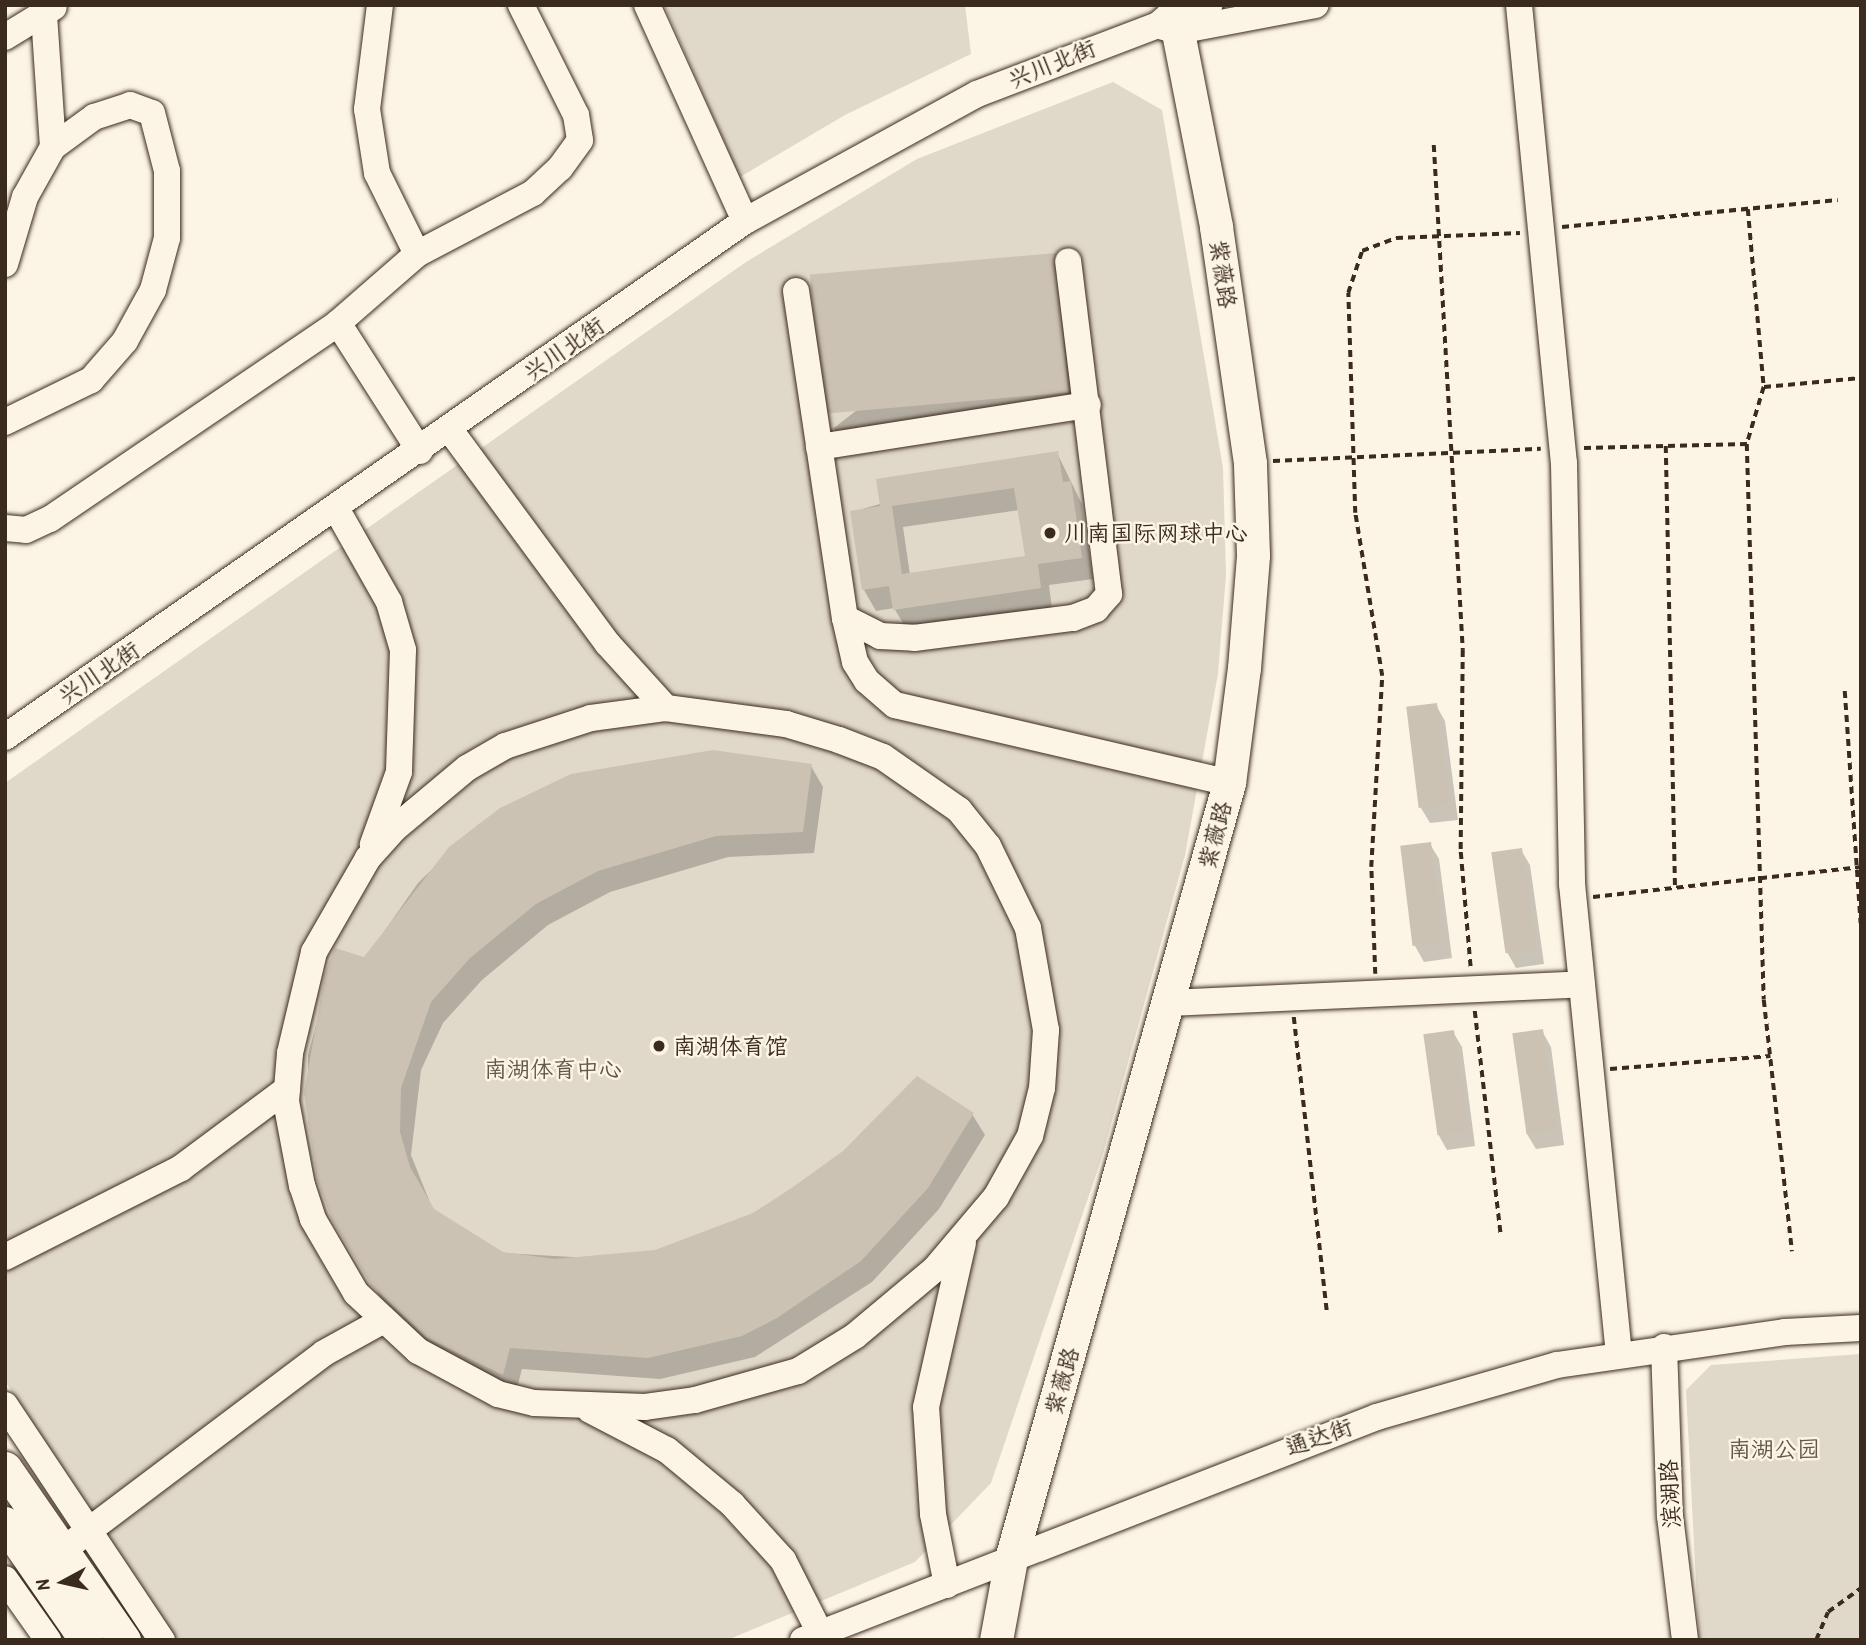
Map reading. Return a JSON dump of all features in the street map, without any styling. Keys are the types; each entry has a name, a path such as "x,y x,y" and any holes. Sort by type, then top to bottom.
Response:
{"main road":[{"name":"紫薇路","path":"996,1640 1011,1559 1171,1003 1229,783 1253,555 1250,464 1216,226 1170,18"},
{"path":"5,1468 124,1640"},
{"path":"5,1523 86,1640"}],"street":[{"path":"380,5 367,109 377,173 417,254"},
{"path":"5,528 26,530 50,519 338,323 417,254 533,193 580,140 576,115 521,5"},
{"path":"647,5 745,220"},
{"path":"1170,18 1209,5"},
{"path":"1170,18 1316,5"},
{"path":"1518,5 1562,449 1574,899 1619,1355"},
{"path":"5,37 50,10 53,147"},
{"name":"兴川北街","path":"5,737 337,510 745,220 977,94 1170,18"},
{"path":"5,264 25,197 53,147 94,117 130,105 152,113 167,171 166,238 153,290 125,341 91,380 5,422"},
{"path":"845,618 880,636 914,638 1073,618 1096,609 1110,594 1111,573 1068,262"},
{"path":"796,291 845,618 855,662 895,705 1229,783"},
{"path":"338,323 421,451"},
{"path":"819,447 1088,405"},
{"path":"450,430 607,643 666,708"},
{"path":"337,510 389,601 403,650 399,772 368,858 314,952 287,1089 291,1138 313,1219 356,1293 382,1321 418,1351 498,1394 586,1407 695,1401 798,1371 855,1336 964,1238 996,1197 1030,1136 1042,1088 1040,979 1028,928 1000,866 959,810 883,757 786,724 666,708 591,718 505,747 425,802 368,858"},
{"path":"1171,1003 1582,984"},
{"path":"5,1257 181,1168 287,1089"},
{"path":"947,1585 932,1503 926,1407 964,1238"},
{"path":"63,1550 324,1353 382,1321"},
{"name":"通达街","path":"811,1636 1364,1421 1557,1365 1664,1348 1861,1328"},
{"name":"滨湖路","path":"1664,1348 1670,1516 1685,1640"},
{"path":"5,1405 162,1640"},
{"path":"586,1407 667,1450 732,1504 783,1560 811,1636"},
{"path":"5,1579 48,1640"}],"path":[{"path":"1434,145 1463,650 1461,852 1473,989 1501,1235"},
{"path":"1376,994 1371,867 1382,676 1354,513 1348,293 1363,251 1396,238 1541,233 1583,222 1838,200"},
{"path":"1748,208 1764,387 1746,444 1761,878 1770,1056 1791,1251"},
{"path":"1764,387 1861,378"},
{"path":"1250,464 1452,453 1746,444"},
{"path":"1666,446 1675,888"},
{"path":"1845,691 1861,923"},
{"path":"1574,899 1859,868"},
{"path":"1292,998 1327,1312"},
{"path":"1591,1071 1770,1056"},
{"path":"1816,1640 1829,1612 1861,1588"}],"green space":[{"path":"664,5 965,5 971,54 845,115 740,177"},
{"name":"南湖体育中心","path":"1113,82 1162,110 1223,468 1226,575 1218,674 1185,855 1102,1157 991,1483 915,1562 727,1640 175,1640 5,1381 5,783 746,262 917,159"},
{"name":"南湖公园","path":"1861,1354 1861,1640 1699,1640 1686,1390 1711,1365"}],"building":[{"path":"1056,253 1068,392 822,414 810,275"},
{"name":"川南国际网球中心","path":"1058,451 1063,482 1071,481 1082,558 1038,564 1041,588 893,610 889,586 862,590 850,511 880,506 876,479","holes":["1014,488 1025,556 902,574 892,506"]},
{"path":"1437,703 1449,804 1419,808 1406,707"},
{"path":"713,750 812,764 803,832 716,836 598,871 536,904 470,958 431,1002 401,1088 400,1132 410,1167 434,1209 503,1252 555,1259 655,1250 753,1213 793,1187 843,1151 917,1076 974,1113 928,1188 861,1261 777,1318 742,1336 648,1358 510,1348 503,1375 427,1338 371,1285 332,1220 317,1179 304,1093 325,973 335,948 364,957 449,847 500,808 571,774"},
{"path":"1431,842 1443,942 1413,946 1400,846"},
{"path":"1522,848 1536,949 1505,953 1491,852"},
{"path":"1543,1029 1557,1130 1526,1134 1512,1033"},
{"path":"1454,1030 1468,1131 1437,1135 1423,1034"}],"place":[{"name":"川南国际网球中心","path":"1050,533"},
{"name":"南湖体育馆","path":"659,1046"}]}
